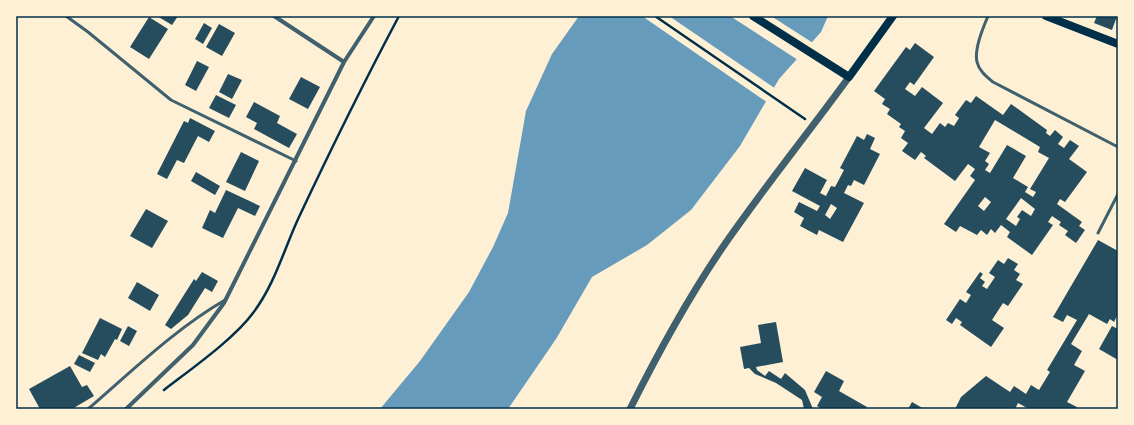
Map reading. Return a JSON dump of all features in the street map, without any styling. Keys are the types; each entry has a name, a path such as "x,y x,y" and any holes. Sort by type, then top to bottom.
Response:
{"main road":[{"path":"753,16 849,77 893,16"},
{"path":"1046,16 1118,44"}],"street":[{"path":"274,16 344,62"},
{"path":"126,409 193,345 225,300 296,161 344,62 374,16"},
{"path":"630,409 660,348 706,272 728,239 849,77"}],"lane":[{"path":"66,16 88,32 171,100 296,161"},
{"path":"988,16 978,49 977,62 983,74 993,82 1118,147"},
{"path":"1098,233 1118,194"},
{"path":"88,409 192,322 225,300"}],"path":[{"path":"158,394 231,336 252,315 265,296 297,222 337,138 399,16"},
{"path":"655,16 805,119"}],"water":[{"path":"579,16 828,16 821,32 779,79 740,146 691,210 647,245 592,277 556,339 508,409 380,409 420,361 469,292 493,247 508,213 526,111 552,54"}],"pier":[{"path":"642,16 669,16 776,89 768,103"},
{"path":"730,16 771,16 813,43 798,60"}],"building":[{"path":"157,16 178,16 172,25"},
{"path":"1097,16 1118,16 1118,20 1116,19 1112,30 1094,23"},
{"path":"149,17 168,29 149,59 130,47"},
{"path":"204,23 212,28 203,44 195,39"},
{"path":"219,24 235,33 222,56 206,47"},
{"path":"915,43 934,57 914,85 910,82 905,89 915,96 922,87 943,103 924,128 932,134 940,123 945,127 948,123 954,126 959,118 955,115 966,100 971,103 976,96 1003,115 1011,104 1047,130 1046,133 1050,136 1055,130 1063,137 1058,144 1064,148 1070,140 1079,146 1069,159 1087,172 1065,202 1060,199 1057,204 1082,222 1079,226 1085,230 1076,243 1065,235 1068,231 1059,225 1061,222 1052,216 1048,222 1053,225 1032,255 1007,237 1010,232 1001,225 995,233 991,229 987,235 981,230 977,235 960,226 956,232 944,224 975,180 970,176 975,169 968,164 955,181 924,158 926,156 921,152 915,160 902,151 908,143 901,138 905,131 899,127 901,124 887,114 890,109 882,104 885,99 874,91 906,47 910,50","holes":["995,120 1040,147 1038,152 1049,158 1030,189 1036,192 1033,197 1025,192 1028,187 1013,178 1026,156 1007,145 990,173 985,170 989,164 985,161 990,153 979,147","985,197 991,202 984,211 978,206","1021,198 1035,209 1031,216 1022,210 1017,217 1020,219 1016,226 1006,219"]},
{"path":"197,61 209,67 196,91 185,85"},
{"path":"228,74 242,80 232,99 219,92"},
{"path":"301,77 320,87 308,109 289,99"},
{"path":"216,95 236,105 229,118 209,108"},
{"path":"254,102 280,116 277,123 297,134 289,148 254,129 257,123 246,117"},
{"path":"190,118 215,131 209,142 198,136 184,163 177,160 167,179 157,174 184,121 188,123"},
{"path":"867,134 875,138 870,149 880,154 864,185 854,180 851,186 848,185 844,193 864,203 843,242 819,230 817,235 800,226 804,218 794,212 799,202 817,211 820,206 792,191 805,168 827,180 820,193 826,196 831,186 835,187 844,170 840,168 857,136 864,140","holes":["831,204 837,208 830,219 825,215"]},
{"path":"241,152 259,161 245,191 226,182"},
{"path":"196,172 220,186 215,195 191,181"},
{"path":"226,190 260,206 255,216 238,208 223,238 202,228 210,210 215,213"},
{"path":"146,209 168,221 152,248 130,236"},
{"path":"1098,240 1118,251 1118,314 1114,322 1110,319 1107,324 1089,314 1071,344 1082,351 1074,365 1085,371 1067,402 1077,407 1076,409 1029,409 1018,403 1015,409 955,409 961,397 986,376 1010,392 1014,386 1026,394 1031,385 1039,390 1050,372 1047,370 1077,320 1067,315 1063,322 1053,317"},
{"path":"1008,258 1018,264 1014,270 1020,274 1016,280 1023,284 1008,306 1003,303 992,320 1004,328 991,347 960,325 962,322 956,318 952,324 946,320 960,299 966,303 971,295 966,292 980,272 983,274 980,278 985,282 982,286 987,289 995,277 989,273 998,260 1004,264"},
{"path":"202,272 218,281 212,292 205,288 188,315 171,329 165,325 194,279 196,281"},
{"path":"137,282 159,295 150,311 128,298"},
{"path":"100,318 122,329 117,340 115,339 105,357 101,354 98,360 82,353"},
{"path":"776,322 783,362 756,367 757,370 765,376 769,371 781,379 785,373 805,390 813,409 804,409 802,400 776,383 755,374 749,368 744,369 740,347 761,343 758,325"},
{"path":"128,326 137,331 129,346 120,341"},
{"path":"1112,326 1118,329 1118,360 1099,349"},
{"path":"79,355 95,363 90,372 74,364"},
{"path":"70,366 82,387 87,385 94,396 72,409 40,409 29,389"},
{"path":"826,371 844,381 839,391 867,407 866,409 822,409 817,406 822,397 814,392"},
{"path":"912,402 924,409 908,409"}]}
